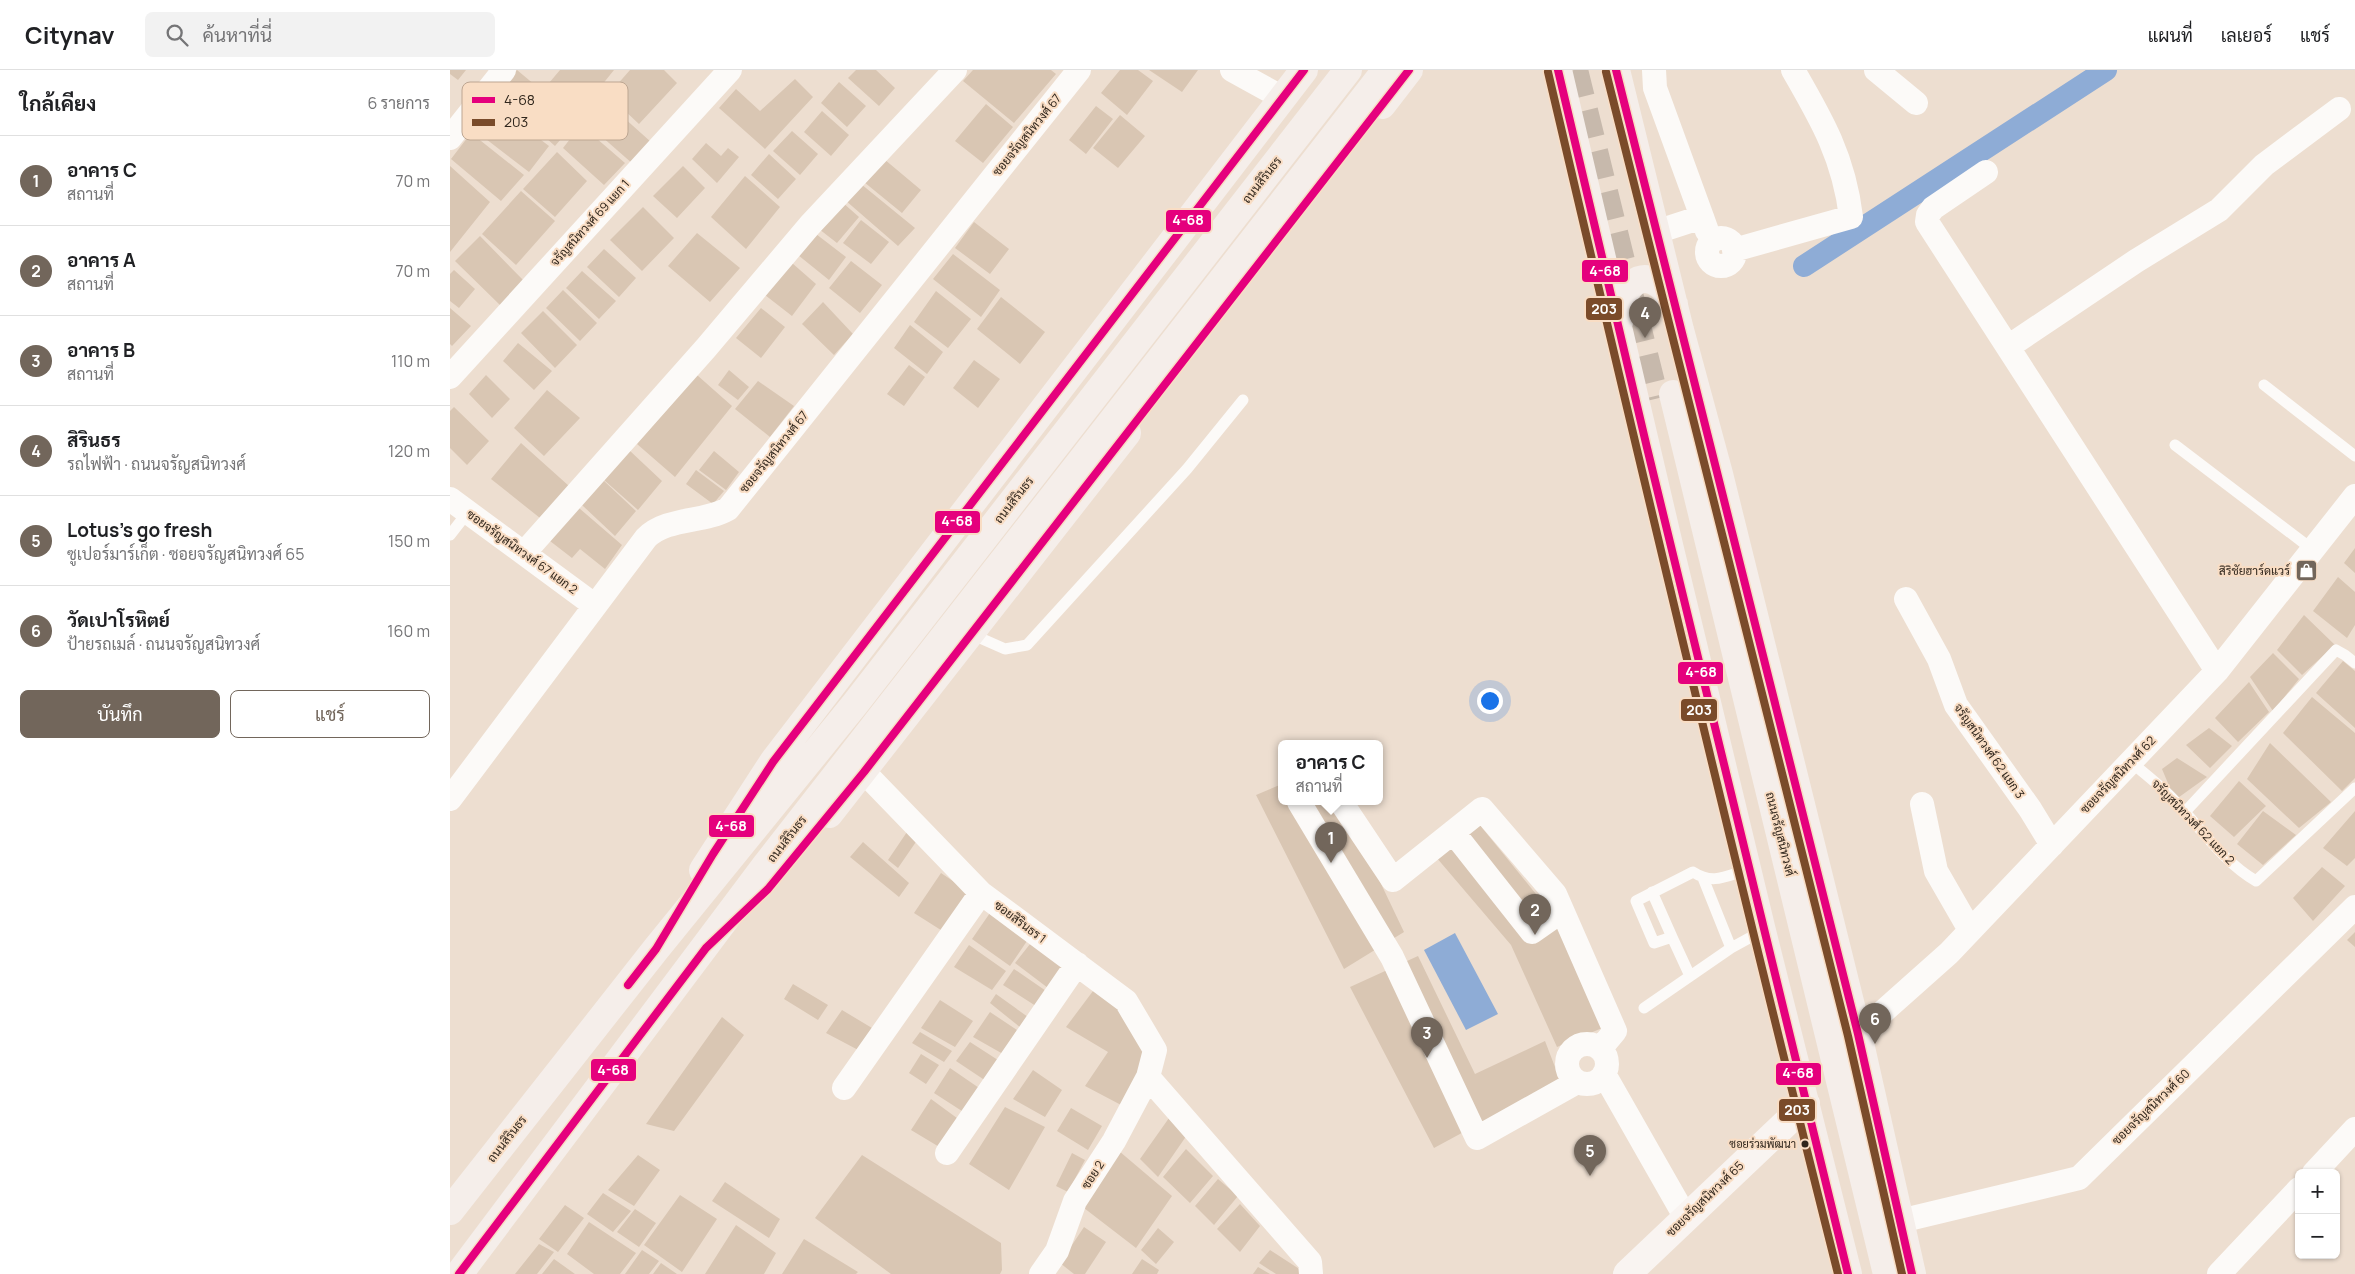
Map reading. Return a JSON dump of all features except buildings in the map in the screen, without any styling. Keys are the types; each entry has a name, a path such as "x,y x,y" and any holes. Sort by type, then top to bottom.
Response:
{"main road":[{"name":"ถนนสิรินธร","path":"451,1206 855,704 1348,70"},
{"name":"ถนนสิรินธร","path":"459,1274 706,948 766,865 1386,70"},
{"name":"ถนนสิรินธร","path":"706,948 768,889 864,772 1409,70"},
{"path":"1558,70 1747,870 1848,1274"},
{"name":"ถนนสิรินธร","path":"656,949 713,854 773,762 1243,150 1300,72"},
{"path":"1622,74 1656,232 1719,474 1858,1034 1912,1274"},
{"path":"1243,150 1266,140 1289,140 1302,151 1306,169 1300,211"},
{"path":"1619,333 1618,309 1622,297 1631,284 1639,280 1652,280 1662,286 1674,304"},
{"name":"ถนนจรัญสนิทวงศ์","path":"1869,1274 1664,396 1887,1274"}],"street":[{"path":"494,82 504,70"},
{"name":"จรัญสนิทวงศ์ 69 แยก 1","path":"450,377 730,70"},
{"path":"524,553 706,348 810,225 955,70"},
{"name":"ซอยจรัญสนิทวงศ์ 67","path":"450,799 594,604 655,528 717,515 728,509 1079,70"},
{"path":"1232,70 1282,98"},
{"path":"1654,70 1655,88 1711,242 1717,238 1726,238 1732,244 1734,250 1850,217 1847,186 1826,126 1793,70"},
{"path":"1876,70 1916,103"},
{"path":"2008,347 2136,261 2218,210 2264,165 2339,109"},
{"path":"450,138 462,123"},
{"path":"1986,172 1933,208 1928,215 1928,222 2217,671"},
{"path":"1656,232 1702,218"},
{"name":"ซอยจรัญสนิทวงศ์ 62","path":"1858,1034 1949,952 2217,671 2313,550 2353,505"},
{"name":"ซอยจรัญสนิทวงศ์ 67 แยก 2","path":"459,506 594,604"},
{"name":"จรัญสนิทวงศ์ 62 แยก 3","path":"1906,599 1939,659 1956,705 2030,809 2052,845"},
{"name":"ซอยสิรินธร 1","path":"864,772 981,893 1126,1001 1155,1050 1148,1077"},
{"path":"1922,804 1936,871 1970,930"},
{"path":"1301,805 1392,957 1477,1138 1577,1082"},
{"path":"1343,805 1393,880 1482,809 1555,894 1615,1031 1600,1049"},
{"path":"1453,832 1532,932 1562,911"},
{"path":"844,1088 981,893"},
{"name":"ซอยจรัญสนิทวงศ์ 60","path":"1900,1221 2079,1178 2355,907"},
{"path":"947,1153 1077,964"},
{"path":"1587,1044 1600,1049 1607,1061 1604,1074 1595,1082 1589,1084 1572,1079 1566,1066 1570,1053 1574,1048 1587,1044"},
{"path":"1604,1074 1686,1218"},
{"path":"1148,1077 1310,1262 1310,1274"},
{"name":"ซอย 2","path":"1041,1274 1057,1251 1076,1201 1114,1141 1148,1077"},
{"name":"ซอยจรัญสนิทวงศ์ 65","path":"1627,1274 1806,1104"},
{"path":"2318,1169 2355,1129"},
{"path":"2219,1274 2295,1193"}],"lane":[{"path":"2264,385 2355,456"},
{"path":"971,634 1005,649 1027,645 1187,469 1243,400"},
{"path":"2175,445 2313,550"},
{"path":"450,535 459,506"},
{"path":"2184,812 2336,650 2346,655 2355,664"},
{"name":"จรัญสนิทวงศ์ 62 แยก 2","path":"2131,762 2175,800 2184,812 2242,872 2256,880 2355,788"},
{"path":"1672,937 1654,944 1636,901 1693,872 1703,878 1713,880 1747,870"},
{"path":"1703,878 1731,948"},
{"path":"1652,892 1690,976"},
{"path":"1644,1008 1731,948 1762,931"}],"water":[{"path":"1455,933 1498,1014 1466,1030 1424,950"}],"waterway":[{"path":"1804,266 2106,70"}],"tunnel":[{"path":"1574,70 1655,399"}],"transit line":[{"name":"4-68","path":"628,985 656,949 713,854 773,762 1304,70"},
{"name":"4-68","path":"459,1274 706,948 768,889 864,772 1409,70"},
{"name":"4-68","path":"1558,70 1701,673 1848,1274"},
{"name":"4-68","path":"1616,70 1858,1034 1912,1274"},
{"name":"203","path":"1548,72 1690,674 1838,1274"},
{"name":"203","path":"1606,72 1848,1036 1902,1274"}],"place":[{"name":"สิรินธร","path":"1645,338"},
{"name":"สิริชัยฮาร์ดแวร์","path":"2306,571"},
{"name":"อาคาร C","path":"1331,863"},
{"name":"อาคาร A","path":"1535,935"},
{"name":"วัดเปาโรหิตย์","path":"1875,1044"},
{"name":"อาคาร B","path":"1427,1058"},
{"name":"ซอยร่วมพัฒนา","path":"1805,1144"},
{"name":"Lotus's go fresh","path":"1590,1176"}]}
